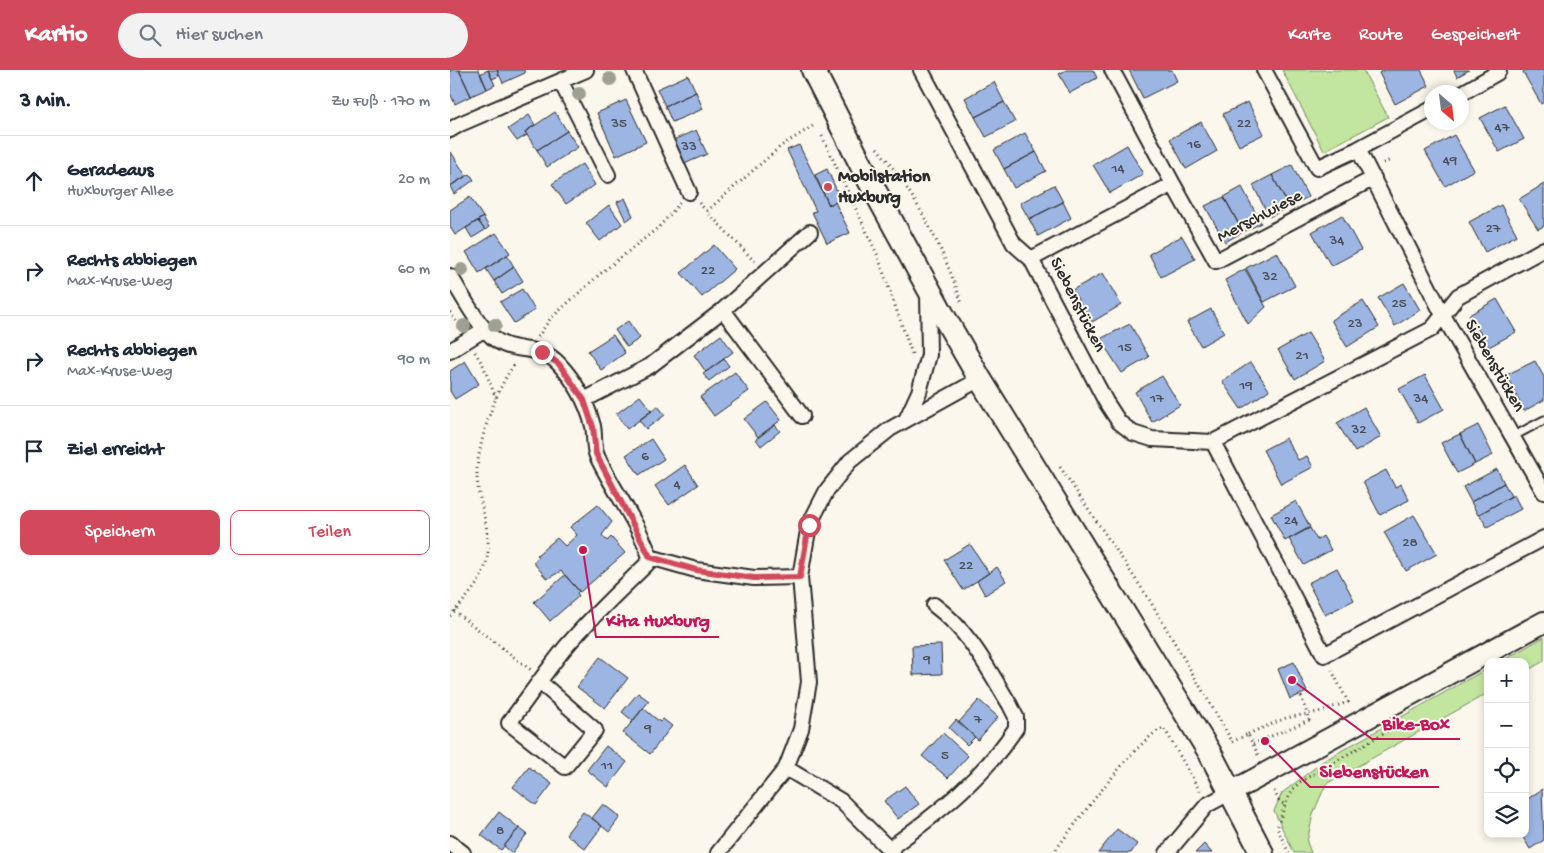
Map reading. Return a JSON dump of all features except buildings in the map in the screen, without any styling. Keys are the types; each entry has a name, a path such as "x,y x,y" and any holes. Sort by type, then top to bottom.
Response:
{"main road":[{"path":"813,70 869,180 980,379 1200,736 1262,853"},
{"path":"1231,792 1544,622"}],"street":[{"path":"450,130 586,70"},
{"path":"634,70 688,192"},
{"name":"Siebenstücken","path":"921,70 1014,244 1031,259 1106,402 1119,422 1133,433 1152,439 1213,442 1432,329 1458,296 1544,249"},
{"name":"Merschwiese","path":"1112,70 1172,184 1216,261 1374,178"},
{"path":"1264,70 1317,168 1424,113"},
{"path":"1469,89 1497,74 1499,70"},
{"path":"561,82 608,174"},
{"path":"1358,148 1443,315"},
{"path":"1031,259 1172,184"},
{"path":"584,400 650,366 723,310 810,232"},
{"path":"450,276 484,329 502,344 530,348 542,352 559,364 584,400 593,427 596,454 650,557 696,570 754,578 800,577"},
{"path":"906,420 919,392 929,355 928,287"},
{"path":"723,310 802,416"},
{"name":"Siebenstücken","path":"1443,315 1544,492"},
{"path":"450,351 484,329"},
{"path":"718,853 786,768 801,729 809,682 800,577 809,525 827,490 850,461 890,429 980,379"},
{"path":"1213,442 1324,655 1544,538"},
{"path":"541,680 595,730 565,767 509,723 541,680 565,649 600,610 647,564 650,557"},
{"path":"786,768 841,801 891,850 970,785 1016,728 1016,717 967,635 953,620 934,606"},
{"path":"1167,853 1207,805 1231,792"},
{"path":"450,843 463,853"}],"lane":[{"name":"Siebenstücken","path":"1512,437 1544,420"}],"path":[{"path":"812,115 877,254 914,356"},
{"path":"707,211 782,146 816,124"},
{"path":"872,143 900,175 936,240 949,264 964,311"},
{"path":"450,616 478,583 487,562 485,526 476,476 481,447 496,399 511,368 530,348 550,319 600,274 660,227 688,192 765,272"},
{"path":"468,339 483,365 496,399"},
{"path":"1058,464 1149,599 1232,741 1286,718 1348,702 1338,683"},
{"path":"454,611 541,680"},
{"path":"1248,734 1253,744 1309,720 1300,693"},
{"path":"1053,853 1136,748 1155,730 1164,728 1195,781"},
{"path":"1289,853 1278,828 1293,789 1300,782 1391,729"},
{"path":"1278,801 1285,806"}],"green space":[{"path":"1282,70 1363,70 1388,117 1324,151"},
{"path":"1544,637 1544,661 1529,670 1529,658 1507,658"},
{"path":"1484,670 1484,695 1326,784 1313,814 1307,842 1311,853 1294,853 1274,811 1282,793 1325,760"}],"place":[{"name":"Mobilstation Huxburg","path":"828,187"},
{"name":"Kita Huxburg","path":"583,550"},
{"name":"Bike-Box","path":"1292,680"},
{"name":"Siebenstücken","path":"1265,741"}],"route":[{"path":"542,352 559,364 584,400 593,427 596,454 647,548 650,557 696,570 754,578 800,577 809,525"}]}
